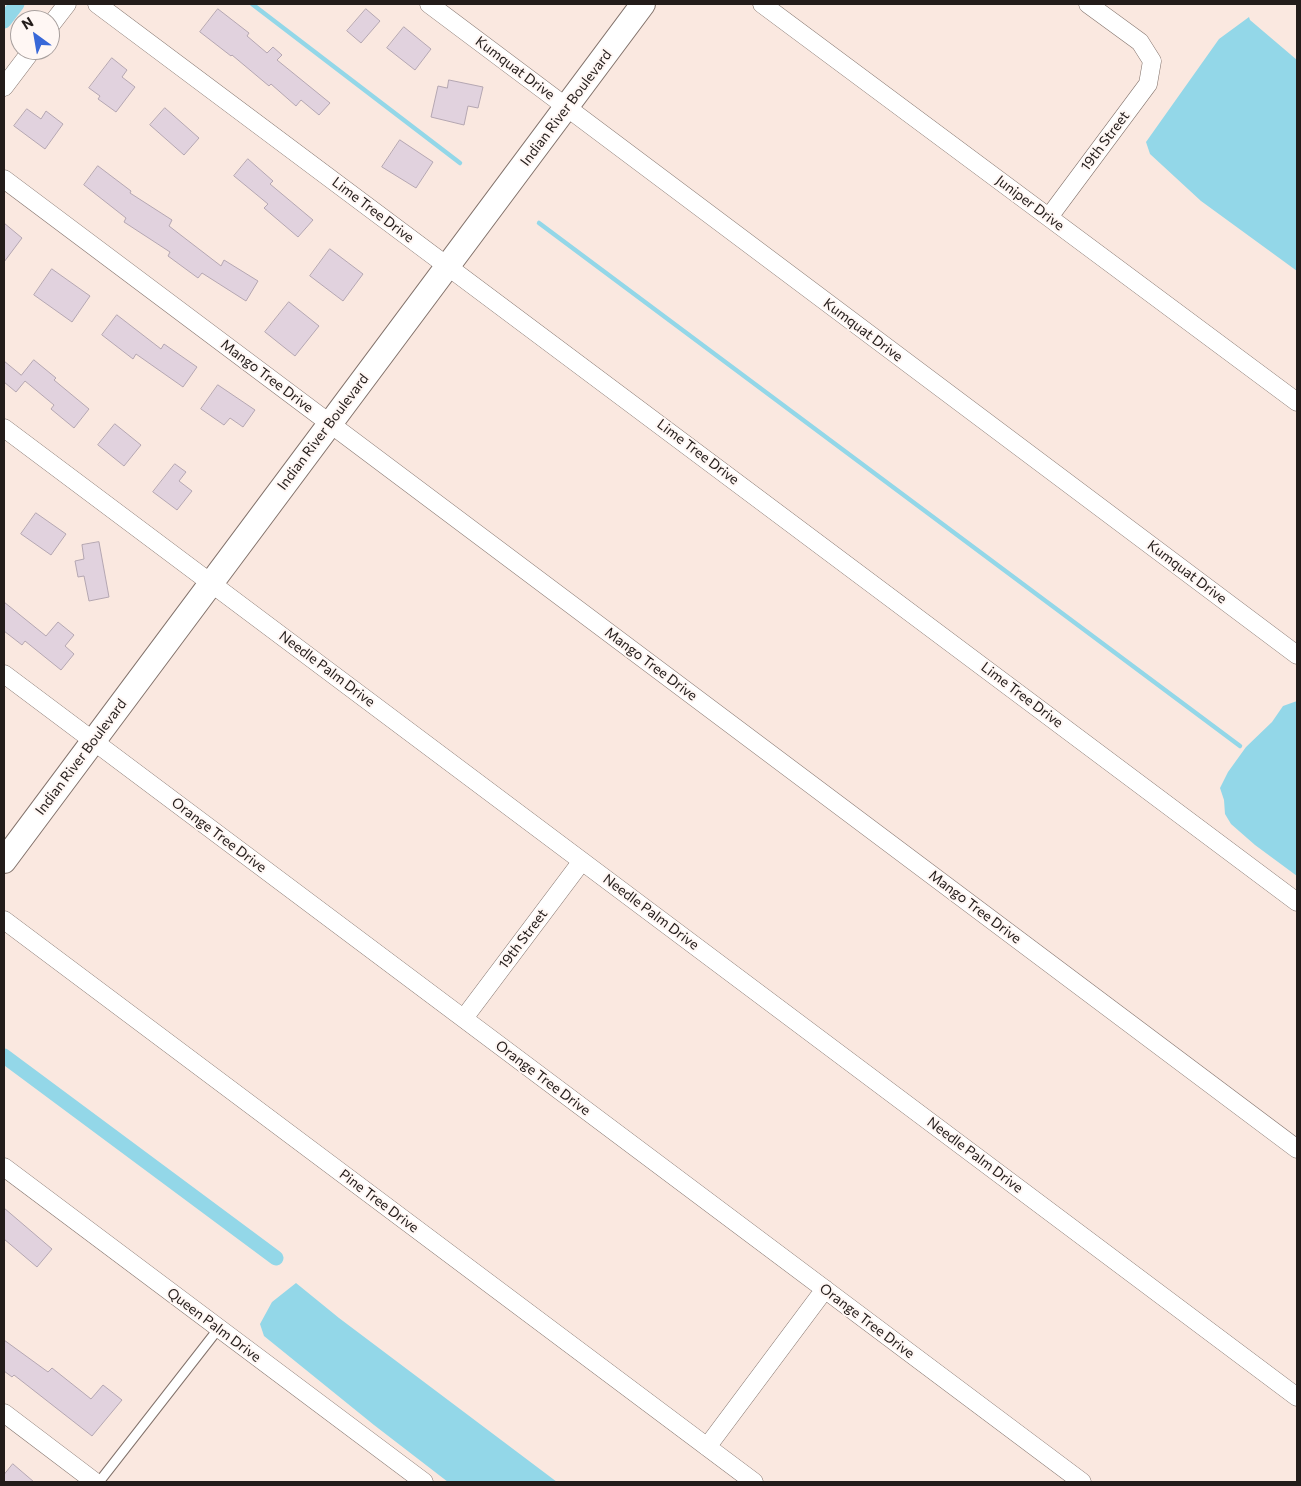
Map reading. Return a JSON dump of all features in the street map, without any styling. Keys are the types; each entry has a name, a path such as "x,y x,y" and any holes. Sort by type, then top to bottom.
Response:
{"main road":[{"name":"Indian River Boulevard","path":"4,860 643,4"}],"street":[{"name":"Lime Tree Drive","path":"97,4 1297,902"},
{"name":"Kumquat Drive","path":"429,4 1295,650"},
{"name":"Juniper Drive","path":"762,4 1297,402"},
{"name":"19th Street","path":"1049,217 1148,84 1152,61 1140,42 1088,4"},
{"path":"4,87 24,60"},
{"name":"Mango Tree Drive","path":"4,179 1297,1149"},
{"name":"Needle Palm Drive","path":"4,428 1297,1397"},
{"name":"Orange Tree Drive","path":"4,674 1082,1482"},
{"name":"19th Street","path":"464,1018 582,861"},
{"name":"Pine Tree Drive","path":"4,920 754,1482"},
{"name":"Queen Palm Drive","path":"4,1167 424,1482"},
{"path":"707,1447 825,1289"},
{"path":"4,1414 97,1482"}],"lane":[{"path":"97,1482 219,1328"}],"water":[{"path":"1249,17 1250,20 1297,60 1297,271 1201,201 1150,154 1146,142 1219,39"},
{"path":"1297,701 1297,876 1255,845 1231,824 1225,814 1224,800 1220,788 1228,772 1246,747 1272,722 1283,706"},
{"path":"296,1283 339,1318 557,1482 448,1482 264,1336 260,1324 272,1302"}],"building":[{"path":"218,9 249,33 247,36 267,53 273,47 282,55 277,60 330,103 319,115 301,100 296,106 271,84 269,86 232,55 200,32"},
{"path":"366,9 380,21 361,43 347,31"},
{"path":"404,27 431,49 415,70 387,48"},
{"path":"112,58 127,70 122,77 135,87 116,112 98,99 100,96 89,88"},
{"path":"449,80 483,87 478,108 468,106 464,125 431,117 438,86 447,88"},
{"path":"165,108 199,138 184,155 150,125"},
{"path":"27,109 41,119 46,111 63,124 45,149 14,126"},
{"path":"400,140 433,162 416,188 382,167"},
{"path":"248,159 273,181 270,184 313,220 298,237 264,208 268,204 234,176"},
{"path":"98,166 131,191 130,193 172,220 169,226 221,266 224,260 258,281 246,301 202,273 198,278 168,256 170,252 124,222 126,218 84,185"},
{"path":"4,223 22,238 4,262"},
{"path":"330,249 363,274 343,301 310,276"},
{"path":"52,269 90,296 72,322 34,295"},
{"path":"289,302 319,326 295,356 265,332"},
{"path":"117,315 161,349 164,344 197,367 183,387 136,354 133,359 102,335"},
{"path":"34,360 56,378 54,380 89,409 74,428 51,409 54,405 25,381 16,392 4,382 4,361 21,375"},
{"path":"218,385 255,410 243,427 230,418 224,425 201,409"},
{"path":"115,424 141,445 124,466 98,445"},
{"path":"175,464 186,472 179,481 192,491 177,510 153,492"},
{"path":"36,513 66,534 51,555 21,534"},
{"path":"99,542 109,597 89,601 84,576 78,577 75,561 84,559 82,545"},
{"path":"4,602 46,636 58,622 74,635 65,646 74,654 61,670 25,641 22,645 4,631"},
{"path":"4,1208 52,1249 37,1267 4,1239"},
{"path":"4,1340 48,1372 52,1368 91,1399 103,1385 122,1400 92,1436 14,1375 12,1377 4,1371"},
{"path":"13,1464 34,1482 4,1482 4,1475"}],"waterway":[{"path":"4,21 17,4"},
{"path":"252,4 460,163"},
{"path":"539,223 1240,746"},
{"path":"4,1056 276,1258"}]}
